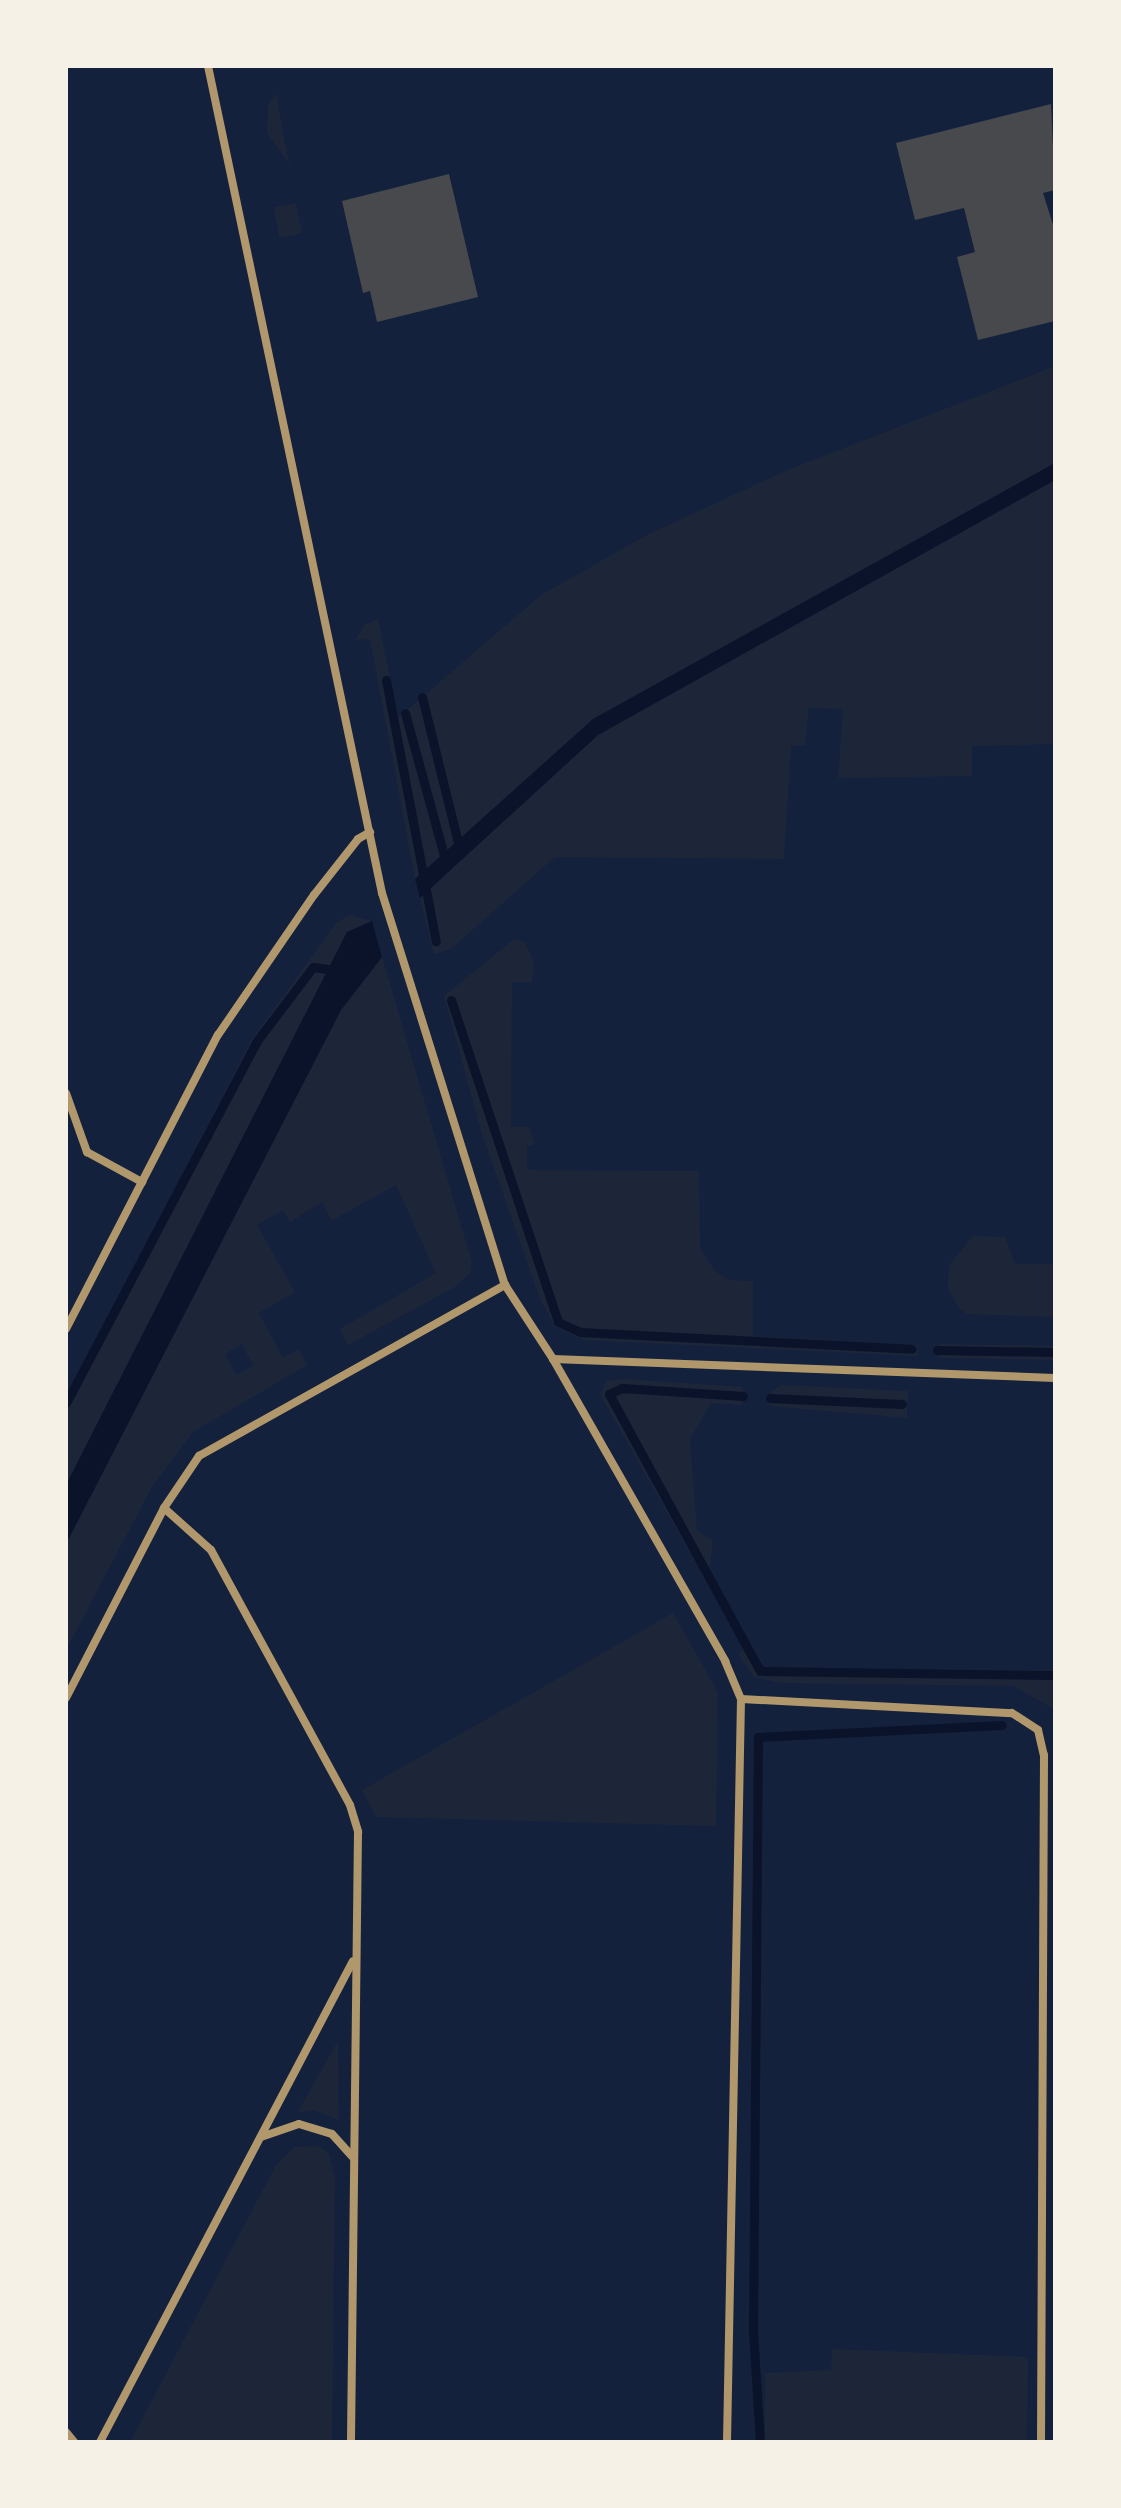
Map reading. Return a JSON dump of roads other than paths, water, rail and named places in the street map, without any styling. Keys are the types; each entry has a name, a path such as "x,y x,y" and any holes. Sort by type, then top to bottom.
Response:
{"street":[{"path":"208,66 382,893 505,1285 553,1359 725,1661 741,1699 727,2442"},
{"path":"66,1329 218,1035 314,895 370,832"},
{"path":"66,1093 87,1152 142,1182"},
{"path":"66,1698 164,1508 199,1456 220,1440 505,1285"},
{"path":"553,1359 1055,1378"},
{"path":"164,1508 211,1550 350,1805 358,1832 351,2442"},
{"path":"741,1699 1012,1713 1038,1730 1044,1755 1041,2442"},
{"path":"100,2442 355,1957"},
{"path":"261,2137 299,2124 332,2134 352,2157"},
{"path":"66,2432 74,2442"}],"waterway":[{"path":"386,680 436,941"},
{"path":"422,697 460,851"},
{"path":"405,713 446,863"},
{"path":"66,1403 256,1042 313,967 340,971"},
{"path":"451,1000 558,1322 580,1332 912,1349"},
{"path":"937,1350 1055,1352"},
{"path":"743,1396 622,1388 609,1394 760,1671 1055,1675"},
{"path":"770,1398 902,1404"},
{"path":"760,2442 753,2330 758,1737 1002,1725"}]}
